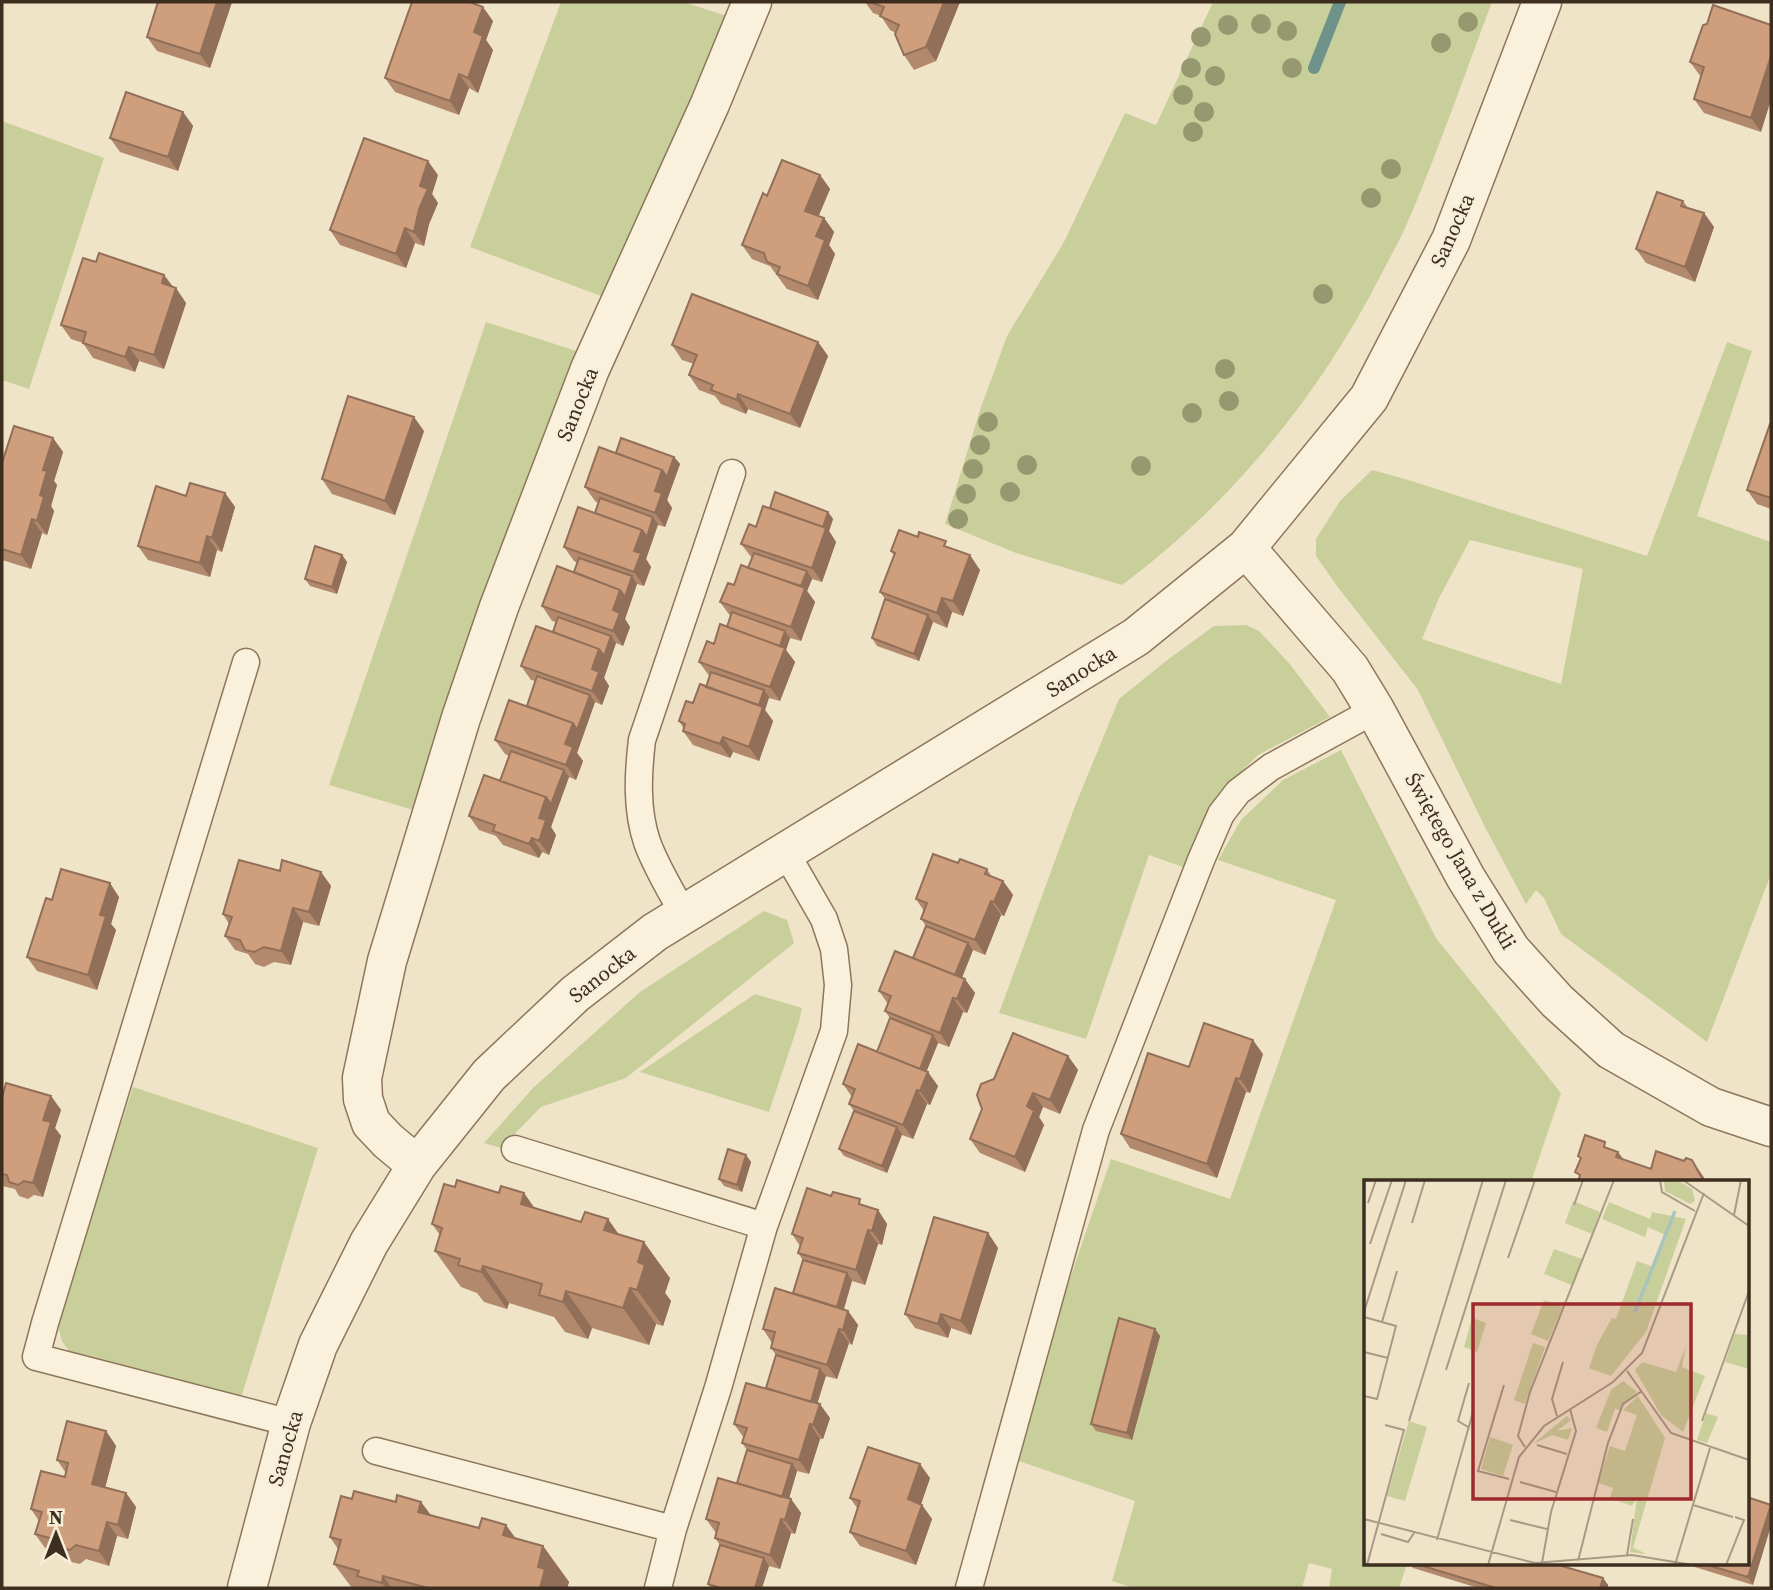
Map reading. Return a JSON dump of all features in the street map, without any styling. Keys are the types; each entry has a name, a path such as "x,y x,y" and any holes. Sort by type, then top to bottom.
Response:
{"street":[{"name":"Sanocka","path":"417,1165 371,1123 363,1099 362,1078 387,961 457,730 499,607 590,369 710,104 752,2"},
{"name":"Sanocka","path":"247,1588 291,1423 317,1345 369,1243 417,1165 489,1075 575,994 655,932 1136,637 1246,548 1368,398 1451,240 1542,2"},
{"name":"Świętego Jana z Dukli","path":"1246,548 1350,669 1466,878 1511,950 1557,1001 1612,1050 1711,1107 1771,1127"}],"lane":[{"path":"684,915 647,842 640,807 638,772 642,740 732,473"},
{"path":"246,662 36,1357 291,1423"},
{"path":"969,1588 1096,1130 1221,814 1238,792 1271,767 1375,710"},
{"path":"658,1588 673,1529 718,1388 764,1226 834,1031 838,985 834,949 824,919 786,853"},
{"path":"515,1149 764,1226"},
{"path":"376,1451 673,1529"}],"green space":[{"path":"561,2 683,2 730,17 609,299 470,247"},
{"path":"1213,2 1492,2 1406,226 1358,318 1331,362 1270,444 1236,482 1200,519 1122,585 1016,553 945,524 980,410 1007,336 1064,242 1125,113 1156,125"},
{"path":"2,121 104,158 29,389 2,380"},
{"path":"486,322 586,354 485,589 417,811 329,785"},
{"path":"1727,342 1752,351 1697,516 1771,542 1771,874 1707,1042 1561,934 1544,898 1536,890 1526,904 1418,690 1316,556 1316,539 1340,501 1372,470 1647,556","holes":["1470,540 1583,569 1561,684 1422,639 1439,598"]},
{"path":"1246,625 1259,631 1289,663 1330,717 1258,755 1232,781 1183,867 1149,855 1086,1039 999,1013 1075,806 1119,699 1214,626"},
{"path":"1341,750 1436,938 1561,1093 1532,1180 1364,1180 1364,1566 1406,1566 1399,1588 1329,1588 1332,1569 1309,1563 1302,1588 1133,1588 1112,1581 1135,1501 1016,1460 1066,1290 1111,1159 1230,1199 1336,900 1218,860 1241,820 1283,780"},
{"path":"764,911 787,920 794,943 626,1078 541,1107 501,1148 484,1143 534,1087 640,992"},
{"path":"755,994 802,1008 769,1112 640,1072"},
{"path":"133,1087 318,1148 241,1398 75,1360 62,1341 57,1322"}],"building":[{"path":"158,2 217,2 200,54 147,37"},
{"path":"412,2 470,2 483,7 474,32 483,36 468,78 459,74 450,101 385,78"},
{"path":"870,2 944,2 926,47 904,55 895,34 899,25 880,16 884,7"},
{"path":"1713,5 1771,25 1771,56 1751,118 1694,99 1704,67 1690,62"},
{"path":"126,92 183,112 168,157 110,138"},
{"path":"364,138 428,161 420,186 428,189 419,209 414,232 405,228 396,254 330,230"},
{"path":"782,160 820,175 805,211 824,218 816,236 825,240 808,286 777,274 780,267 767,262 764,253 742,245 763,193 767,196"},
{"path":"1657,192 1683,201 1681,206 1704,213 1685,267 1636,249"},
{"path":"99,253 164,275 162,283 176,288 154,355 129,347 125,357 83,343 86,332 61,325 83,258 96,262"},
{"path":"692,294 818,342 790,414 738,394 737,400 711,390 713,385 689,375 697,355 672,345"},
{"path":"348,396 414,417 385,501 322,479"},
{"path":"1771,424 1771,498 1747,490"},
{"path":"14,426 53,438 43,470 47,471 40,495 44,497 37,521 32,519 21,555 2,549 2,463"},
{"path":"621,438 674,457 667,477 662,470 616,453"},
{"path":"599,447 662,470 655,491 662,493 655,513 585,487"},
{"path":"190,483 225,493 212,538 207,536 200,563 138,546 156,486 186,496"},
{"path":"775,492 828,512 823,527 770,508"},
{"path":"600,498 653,517 647,537 642,530 595,513"},
{"path":"763,506 826,528 812,568 741,544 749,524 756,527"},
{"path":"578,507 642,530 634,551 641,553 634,572 564,547"},
{"path":"899,530 918,537 919,532 946,541 944,546 970,555 953,601 942,598 937,613 880,592 895,553 891,551"},
{"path":"315,546 342,555 332,587 305,579"},
{"path":"754,553 807,571 801,586 748,568"},
{"path":"579,558 632,576 625,597 620,590 574,572"},
{"path":"741,565 805,588 791,627 720,602 728,583 734,585"},
{"path":"557,566 620,590 613,610 620,613 613,631 542,606"},
{"path":"885,599 928,615 914,654 872,638"},
{"path":"732,612 785,631 780,646 727,627"},
{"path":"558,617 611,636 604,656 599,649 553,632"},
{"path":"720,624 785,648 770,687 699,662 707,641 714,644"},
{"path":"536,626 599,649 592,669 599,672 592,691 521,666"},
{"path":"711,672 764,690 759,705 706,687"},
{"path":"537,676 590,695 577,730 573,723 527,706"},
{"path":"700,684 763,707 749,747 723,737 720,744 683,731 685,724 679,721 686,701 693,703"},
{"path":"509,700 573,723 565,744 573,747 566,765 495,740"},
{"path":"511,751 564,770 551,804 546,797 500,781"},
{"path":"484,775 546,797 539,818 546,820 539,841 532,838 529,844 493,831 495,825 469,816"},
{"path":"933,854 958,863 960,859 987,869 985,874 1003,881 994,902 991,901 975,940 921,919 927,903 916,899"},
{"path":"239,860 280,871 282,860 321,872 309,912 293,908 281,951 264,947 254,952 245,950 240,940 225,936 232,917 223,914"},
{"path":"61,869 110,883 100,915 106,916 88,975 27,957 46,898 52,900"},
{"path":"926,926 968,943 955,975 913,958"},
{"path":"895,951 965,979 957,999 953,998 940,1033 885,1011 891,996 879,991"},
{"path":"890,1018 933,1035 920,1069 877,1052"},
{"path":"1204,1023 1253,1040 1240,1079 1236,1078 1207,1164 1121,1134 1148,1053 1189,1067"},
{"path":"1013,1033 1068,1056 1050,1100 1033,1093 1027,1106 1034,1111 1015,1157 970,1139 982,1109 977,1095 981,1084 994,1079"},
{"path":"858,1044 928,1072 920,1091 917,1090 903,1125 849,1104 855,1089 843,1084"},
{"path":"6,1083 51,1096 43,1120 51,1122 33,1183 24,1181 18,1185 9,1182 7,1175 2,1174 2,1098"},
{"path":"854,1111 897,1127 882,1166 839,1149"},
{"path":"1585,1135 1605,1142 1604,1147 1618,1152 1616,1157 1651,1169 1656,1151 1684,1161 1686,1158 1692,1160 1703,1180 1579,1180 1580,1175 1575,1172 1581,1158 1578,1156"},
{"path":"728,1149 746,1155 737,1185 719,1179"},
{"path":"457,1180 499,1193 501,1186 524,1193 521,1204 581,1222 585,1212 608,1219 604,1230 644,1242 638,1262 645,1265 637,1290 630,1288 623,1308 566,1291 563,1302 539,1295 542,1284 483,1266 481,1272 458,1265 460,1259 435,1251 442,1228 432,1224 444,1184 455,1187"},
{"path":"807,1188 831,1196 833,1192 860,1199 859,1204 878,1210 872,1231 868,1230 856,1270 798,1253 803,1238 792,1234"},
{"path":"934,1217 988,1233 961,1321 941,1314 938,1324 905,1314"},
{"path":"803,1260 847,1273 837,1307 793,1293"},
{"path":"775,1288 848,1311 843,1330 839,1329 827,1365 771,1348 775,1332 763,1329"},
{"path":"1119,1318 1155,1329 1127,1433 1091,1424"},
{"path":"776,1355 820,1369 811,1402 766,1388"},
{"path":"746,1383 820,1404 813,1425 810,1424 799,1460 742,1443 747,1428 734,1424"},
{"path":"67,1421 106,1431 92,1484 126,1493 118,1525 107,1522 99,1551 76,1545 70,1550 61,1548 58,1540 35,1534 42,1512 31,1509 41,1471 65,1477 68,1463 57,1460"},
{"path":"868,1447 920,1464 908,1499 922,1505 906,1551 850,1532 860,1501 850,1498"},
{"path":"747,1450 792,1464 782,1497 737,1483"},
{"path":"718,1478 791,1499 785,1520 781,1519 770,1555 715,1538 719,1523 706,1519"},
{"path":"354,1491 396,1502 397,1495 421,1502 418,1512 479,1528 482,1518 506,1525 503,1535 543,1546 538,1567 545,1569 540,1588 428,1588 383,1576 382,1583 357,1576 359,1571 334,1564 341,1540 330,1537 341,1496 352,1499"},
{"path":"1748,1497 1771,1505 1748,1577 1711,1566 1748,1566"},
{"path":"720,1545 764,1558 755,1588 721,1588 708,1584"},
{"path":"1423,1566 1562,1566 1603,1578 1600,1588 1496,1588"}],"waterway":[{"path":"1314,68 1340,2"}]}
